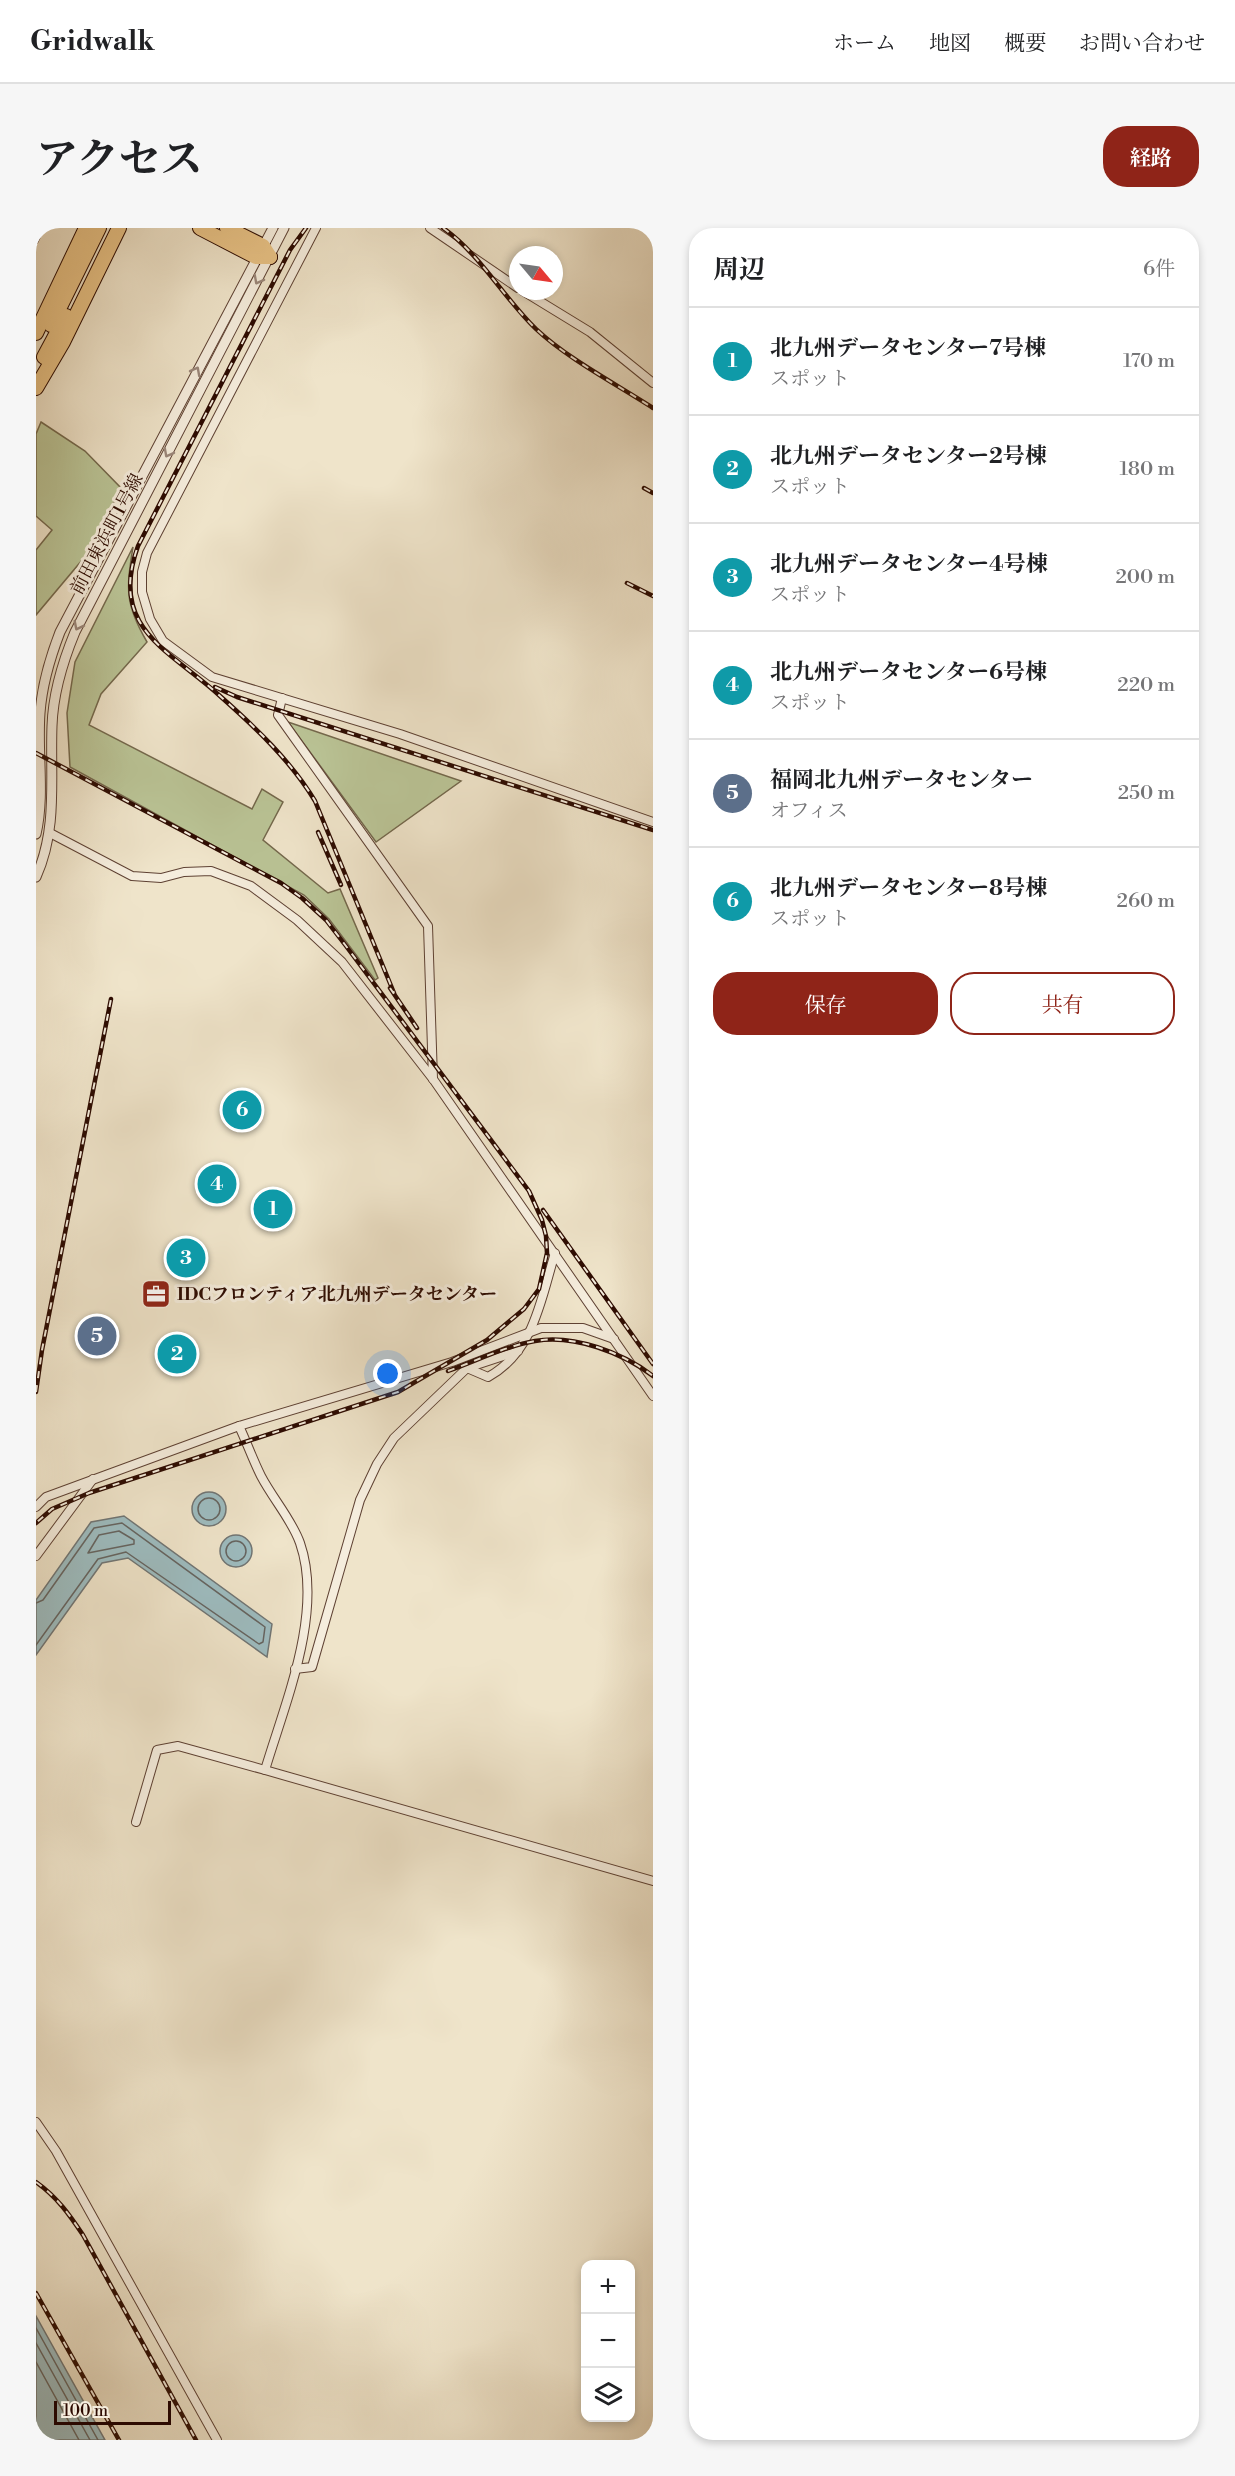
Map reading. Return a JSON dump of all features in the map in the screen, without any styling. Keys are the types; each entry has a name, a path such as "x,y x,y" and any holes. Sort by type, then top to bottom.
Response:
{"highway":[{"path":"36,333 86,228"},
{"path":"36,353 99,228"},
{"path":"36,372 110,228"},
{"path":"36,388 63,342 119,228"},
{"path":"200,228 263,253"},
{"path":"227,228 263,253"}],"street":[{"name":"前田東浜町1号線","path":"36,877 50,833 54,788 52,724 63,661 75,632 263,253 273,228"},
{"name":"前田東浜町1号線","path":"37,827 39,694 60,632 263,253 284,228"},
{"path":"316,228 153,543 142,572 142,592 150,619 163,641 212,676 400,734 653,822"},
{"path":"430,228 509,282"},
{"path":"538,300 590,332 653,383"},
{"path":"282,698 278,715 429,926 433,1079"},
{"path":"37,827 132,876 161,878 184,872 211,872 251,886 297,920 342,962 433,1079 653,1396"},
{"path":"467,1368 488,1377 507,1367 531,1332 555,1253"},
{"path":"36,1507 46,1497 93,1478 239,1426 452,1362 541,1328 583,1328 614,1339"},
{"path":"296,1669 312,1667 360,1500 377,1464 394,1438 467,1368 518,1351"},
{"path":"239,1426 262,1477 300,1541 308,1568 309,1597 296,1669 265,1770"},
{"path":"36,1556 93,1478"},
{"path":"136,1822 157,1750 178,1746 653,1881"},
{"path":"36,2122 56,2151 217,2440"}],"green space":[{"path":"41,422 85,451 121,488 88,553 36,615 36,550 52,530 36,516 36,434"},
{"path":"133,547 129,596 131,607 147,642 101,694 89,725 252,809 262,789 283,802 263,840 328,893 340,889 378,978 375,980 329,919 304,895 70,767 67,713 75,662"},
{"path":"288,722 461,781 376,842"}],"water":[{"path":"209,1492 221,1497 226,1509 221,1521 209,1526 197,1521 192,1509 197,1497"},
{"path":"124,1516 272,1624 267,1657 128,1558 102,1563 36,1655 36,1600 91,1522"},
{"path":"236,1535 247,1540 252,1551 247,1562 236,1567 225,1562 220,1551 225,1540"},
{"path":"36,2316 105,2440 36,2440"}],"railway":[{"path":"36,242 43,228"},
{"path":"306,228 290,250 138,546 131,574 131,598 138,618 149,635 259,732 284,758 315,801 394,993"},
{"path":"443,228 480,263 536,329 577,361 653,408"},
{"path":"644,488 653,493"},
{"path":"627,583 653,596"},
{"path":"215,687 237,697 653,830"},
{"path":"36,753 281,883 326,920 529,1191 542,1220 547,1253 539,1289 524,1309 487,1340 398,1392 89,1493 52,1509 36,1523"},
{"path":"318,832 341,885"},
{"path":"390,988 417,1028"},
{"path":"36,1392 42,1350 111,999"},
{"path":"543,1210 653,1364"},
{"path":"448,1371 513,1346 535,1341 566,1340 613,1353 653,1376"},
{"path":"36,2182 62,2206 83,2235 196,2440"},
{"path":"36,2293 119,2440"}],"place":[{"name":"北九州データセンター8号棟","path":"242,1110"},
{"name":"北九州データセンター6号棟","path":"217,1184"},
{"name":"北九州データセンター7号棟","path":"273,1209"},
{"name":"北九州データセンター4号棟","path":"186,1258"},
{"name":"IDCフロンティア北九州データセンター","path":"156,1294"},
{"name":"福岡北九州データセンター","path":"97,1336"},
{"name":"北九州データセンター2号棟","path":"177,1354"}]}
